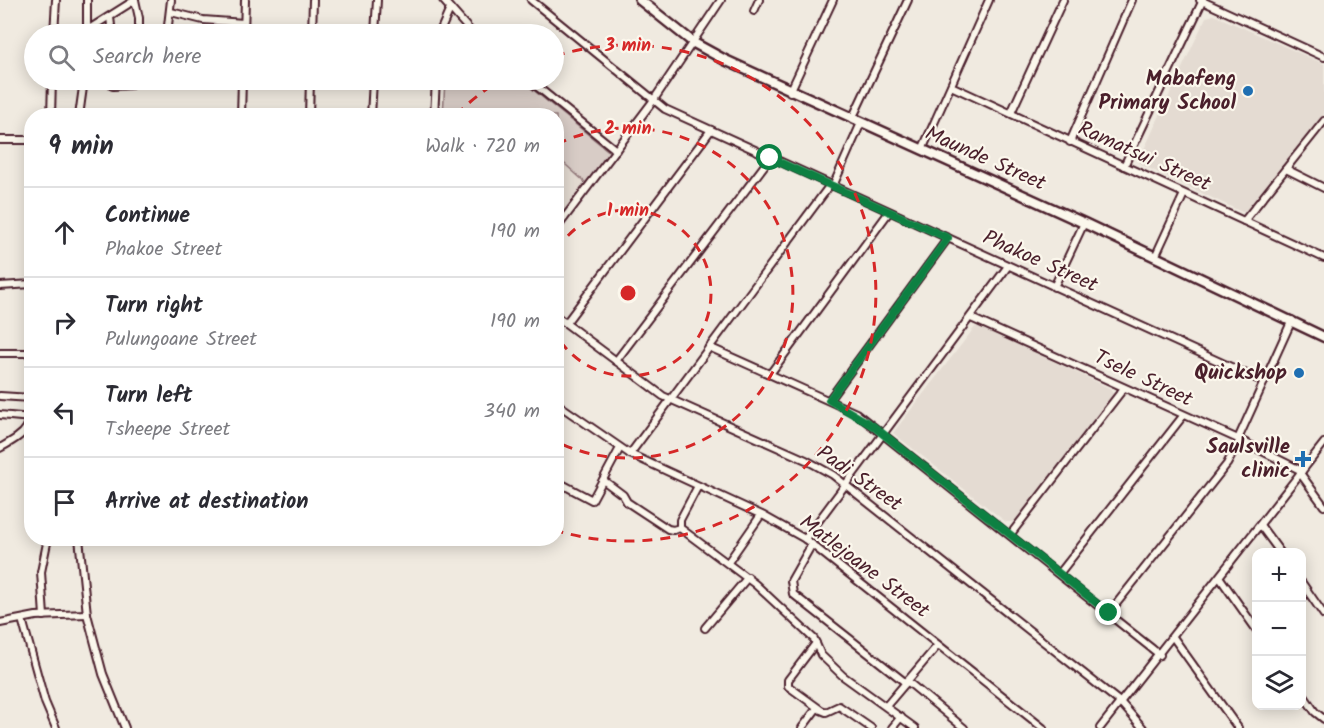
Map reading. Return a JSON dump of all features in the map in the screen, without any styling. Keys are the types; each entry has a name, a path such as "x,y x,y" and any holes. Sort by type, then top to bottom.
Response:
{"street":[{"path":"55,24 56,0"},
{"path":"86,24 87,0"},
{"path":"99,24 135,0 138,24"},
{"path":"169,24 171,0"},
{"path":"171,12 203,20 244,23 246,0"},
{"path":"312,24 313,0"},
{"path":"376,24 377,0"},
{"path":"443,0 464,24"},
{"name":"Phakoe Street","path":"531,0 560,24"},
{"name":"Maunde Street","path":"640,0 694,43 790,92 1084,223 1324,337"},
{"path":"564,218 653,101 721,0"},
{"path":"753,11 759,0"},
{"path":"790,92 833,0"},
{"path":"852,119 908,0"},
{"path":"922,150 989,0"},
{"path":"1011,113 1063,0"},
{"path":"1070,142 1132,0"},
{"path":"1124,166 1201,0 1324,57"},
{"path":"443,24 450,9"},
{"path":"110,17 111,24"},
{"name":"Phakoe Street","path":"564,27 653,101 770,158 1264,382"},
{"name":"Ramatsui Street","path":"951,86 1324,258"},
{"path":"51,108 52,90"},
{"path":"80,108 83,90"},
{"path":"241,108 242,90"},
{"path":"309,108 310,90"},
{"path":"371,108 372,90"},
{"path":"434,108 435,90"},
{"path":"541,90 564,108"},
{"path":"564,108 616,150"},
{"path":"1244,221 1324,121"},
{"path":"630,454 831,185 861,123"},
{"path":"566,323 711,130"},
{"path":"0,140 24,140"},
{"path":"616,361 770,158"},
{"path":"1286,169 1324,188"},
{"path":"1155,257 1184,194"},
{"path":"770,374 889,212"},
{"path":"1054,287 1084,223"},
{"path":"829,400 948,238"},
{"path":"805,539 1008,266"},
{"path":"0,286 24,284"},
{"name":"Tsele Street","path":"971,318 1239,440 1301,472"},
{"path":"1109,613 1227,464 1292,320"},
{"name":"Padi Street","path":"566,323 670,399 806,460 845,483 1121,704 1143,728"},
{"path":"709,347 856,413 1160,655"},
{"path":"0,353 24,353"},
{"path":"1010,535 1124,388"},
{"path":"0,396 24,396"},
{"name":"Matlejoane Street","path":"564,411 630,454 761,515 805,539 1043,728"},
{"path":"0,415 24,421"},
{"path":"1059,574 1183,416"},
{"path":"0,448 24,433"},
{"path":"1100,728 1160,655 1324,443"},
{"path":"564,486 590,501 595,497 620,448"},
{"path":"1301,472 1324,506"},
{"path":"603,480 624,495 627,503 668,529 680,528"},
{"path":"680,528 680,520 698,486"},
{"path":"729,561 761,515"},
{"path":"1260,525 1277,548"},
{"path":"680,528 729,561 748,577 816,644 818,651 830,665 854,685 887,705 915,728"},
{"path":"812,544 791,581 793,594 964,728"},
{"path":"44,616 41,572 46,546"},
{"path":"80,546 87,614 103,674 125,728"},
{"path":"705,628 748,577"},
{"path":"1220,578 1252,622"},
{"path":"1306,589 1324,615"},
{"path":"0,623 44,616 87,614"},
{"path":"22,619 45,702 56,728"},
{"path":"1173,637 1238,728"},
{"path":"816,644 787,682 790,688 825,712 839,706 871,728"},
{"path":"887,705 938,645"},
{"path":"1306,698 1324,719"},
{"path":"802,728 817,708"},
{"path":"892,728 901,717"}],"shaded area":[{"name":"Mabafeng Primary School","path":"1214,15 1324,64 1324,118 1249,211 1242,212 1140,164 1139,160 1206,17"},
{"path":"444,90 533,90 556,108 443,108"},
{"path":"564,115 611,153 586,183 564,163"},
{"path":"564,164 586,183 564,213"},
{"path":"975,327 981,327 1109,388 1114,395 1015,522 1006,522 893,433"}],"place":[{"name":"Mabafeng Primary School","path":"1248,91"},
{"name":"Quickshop","path":"1299,373"},
{"name":"Saulsville clinic","path":"1303,459"}],"route":[{"path":"770,158 948,238 829,400 856,413 1109,613"}]}
